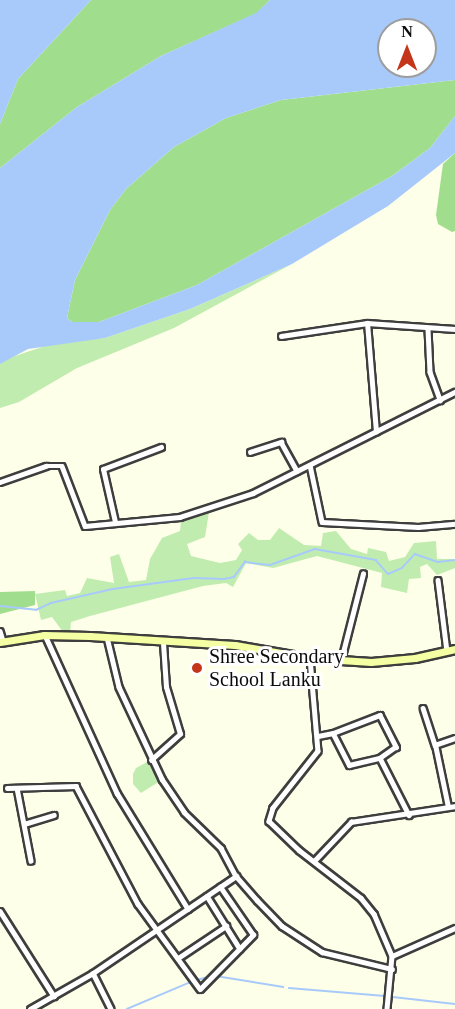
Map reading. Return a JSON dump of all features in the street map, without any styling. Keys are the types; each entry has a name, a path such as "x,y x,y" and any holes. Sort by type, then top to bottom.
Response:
{"street":[{"path":"367,323 376,432"},
{"path":"281,336 367,323 428,329 455,329"},
{"path":"428,329 430,372 440,400"},
{"path":"0,482 46,466 62,466 82,522 90,527 115,522 180,517 253,493 455,392"},
{"path":"250,452 280,442 297,471"},
{"path":"115,522 103,469 161,447"},
{"path":"310,465 322,522 418,527 455,524"},
{"path":"341,660 363,574"},
{"path":"0,630 1,642 44,635 107,637 163,643 236,645 310,658 398,660 451,650 438,580"},
{"path":"44,635 117,793 188,909"},
{"path":"107,637 120,687 151,760 184,812 221,848 236,876 275,920 304,943 342,959 392,969"},
{"path":"151,760 180,734 166,687 163,643"},
{"path":"310,658 318,736 316,756 268,816 282,836 367,904 392,956 387,1009"},
{"path":"423,708 435,745 448,807"},
{"path":"318,736 333,733 380,715 396,747 380,758 350,765 333,733"},
{"path":"435,745 455,738"},
{"path":"380,758 409,815"},
{"path":"7,788 76,786 138,904 200,989 253,935 220,887"},
{"path":"17,788 31,861"},
{"path":"314,861 335,835 351,822 409,815 455,806"},
{"path":"24,824 54,815"},
{"path":"30,1009 93,973 236,876"},
{"path":"207,896 240,949"},
{"path":"0,911 54,996"},
{"path":"177,958 226,926"},
{"path":"392,956 455,928"},
{"path":"93,973 111,1009"}],"green space":[{"path":"91,0 270,0 257,13 161,56 77,107 0,168 0,124 18,79"},
{"path":"455,80 455,116 430,148 392,176 197,285 99,322 72,322 67,318 75,280 110,210 126,189 174,147 226,118 281,100"},
{"path":"455,153 455,231 452,232 438,224 436,215 443,164"},
{"path":"292,264 174,328 77,368 19,402 0,408 0,364 9,358 54,343 105,338 190,309"},
{"path":"209,512 205,537 187,544 191,556 220,563 236,560 242,550 238,544 249,533 258,540 270,540 279,528 304,545 321,546 323,533 336,531 351,549 367,554 368,548 386,552 389,561 405,557 414,543 436,541 437,559 455,559 455,568 437,575 427,564 420,567 421,578 409,579 407,593 381,587 382,573 317,556 273,568 246,563 233,587 226,583 203,586 90,616 71,622 70,633 63,632 52,617 41,620 35,594 65,590 67,596 80,593 87,578 114,583 110,557 119,554 129,582 146,580 150,559 162,538 180,531 181,521"},
{"path":"35,591 35,605 0,614 0,592"},
{"path":"149,761 160,781 141,793 133,784 133,774 136,768"}],"water":[{"path":"0,0 91,0 18,79 0,124"},
{"path":"270,0 455,0 455,80 281,100 226,118 174,147 126,189 110,210 75,280 67,318 72,322 99,322 197,285 392,176 430,148 455,116 455,153 388,206 292,264 190,309 105,338 28,349 0,364 0,168 77,107 161,56 256,13"}],"waterway":[{"path":"0,606 36,610 51,603 113,589 193,578 224,579 234,577 245,562 270,565 315,549 376,560 388,574 402,568 415,554 438,562 455,560"},
{"path":"216,976 283,987"},
{"path":"197,980 208,977"},
{"path":"127,1009 191,982"},
{"path":"289,988 385,996"},
{"path":"393,997 455,1004"}],"place":[{"name":"Shree Secondary School Lanku","path":"197,668"}]}
